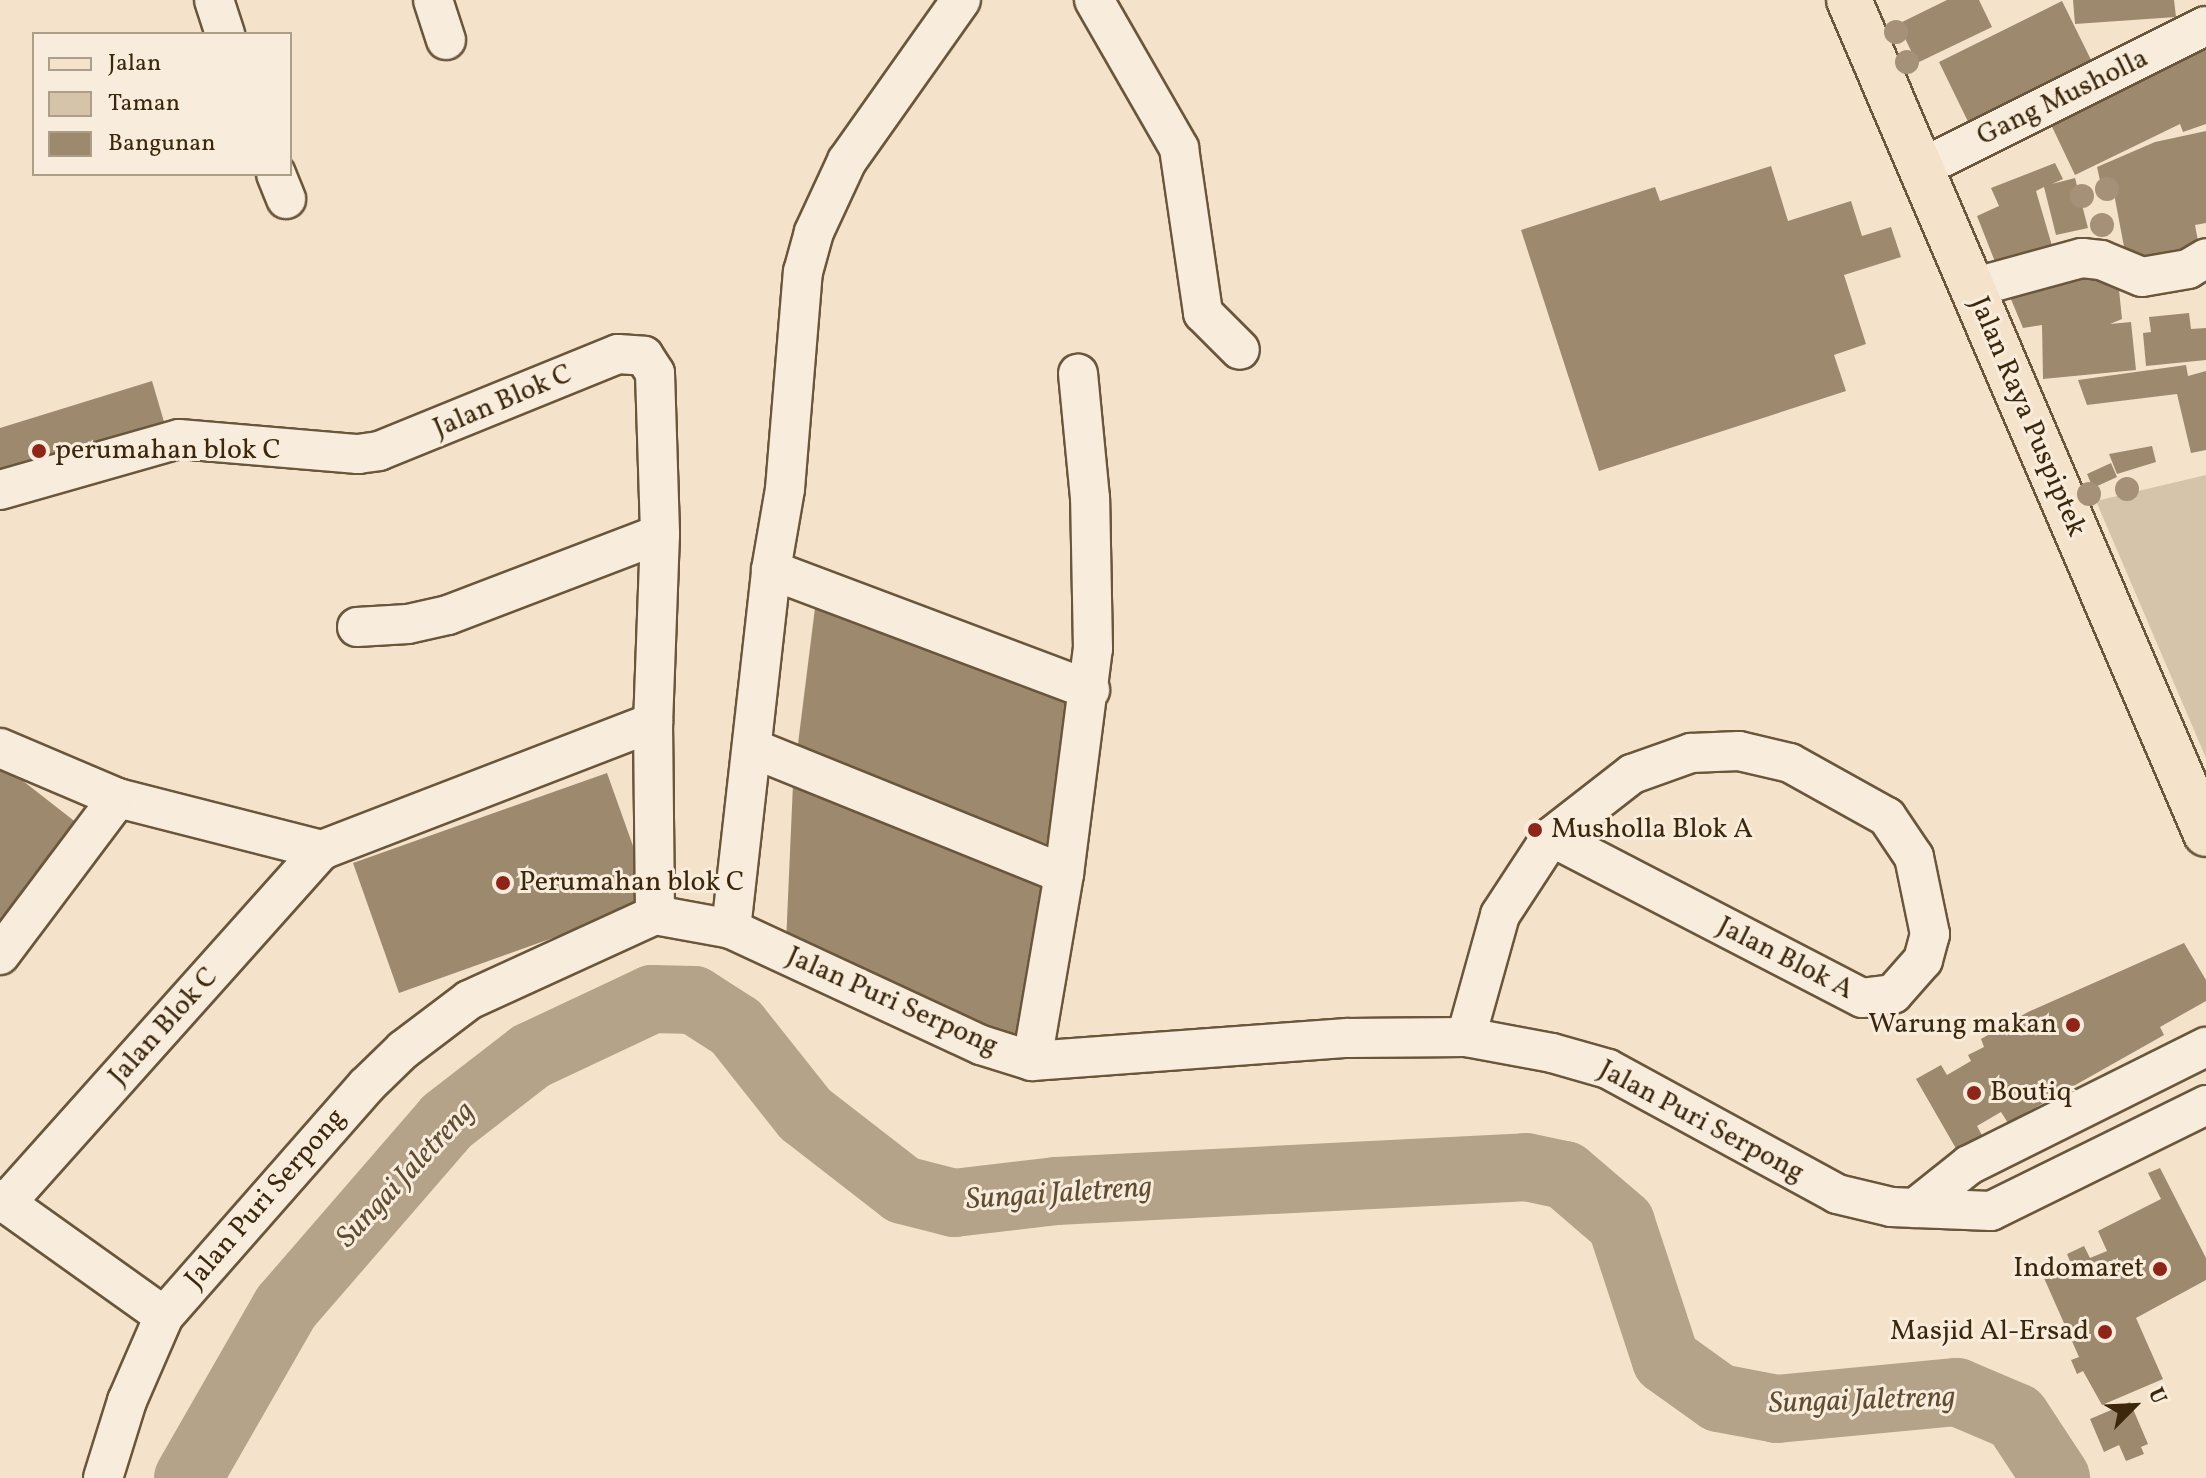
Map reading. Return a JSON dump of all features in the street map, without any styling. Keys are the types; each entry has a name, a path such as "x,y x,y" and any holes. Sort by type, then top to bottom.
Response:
{"main road":[{"name":"Jalan Raya Puspiptek","path":"1849,0 2206,834"}],"street":[{"path":"214,0 224,32"},
{"path":"433,0 446,40"},
{"path":"731,929 754,749 771,570 785,489 803,272 814,232 847,161 961,0"},
{"path":"1094,0 1179,148 1203,313 1240,350"},
{"name":"Gang Musholla","path":"1921,168 2206,26"},
{"path":"1972,288 2082,258 2101,260 2142,277 2188,269 2206,258"},
{"name":"Jalan Blok C","path":"0,490 179,439 358,454 379,451 618,354 644,356 655,373 660,534 653,722 655,915"},
{"path":"1032,1061 1064,874 1090,690 1090,498 1078,374"},
{"path":"357,627 408,624 448,615 660,534"},
{"path":"771,570 1090,690"},
{"name":"Jalan Blok C","path":"164,1316 2,1202 322,850 653,722"},
{"path":"0,748 118,798 322,850"},
{"path":"754,749 1064,874"},
{"name":"Jalan Blok A","path":"1466,1037 1500,915 1551,837 1632,774 1671,759 1739,751 1790,763 1887,817 1905,837 1927,914 1930,934 1923,960 1893,994 1862,998 1551,837"},
{"path":"2,949 118,798"},
{"name":"Jalan Puri Serpong","path":"103,1478 127,1401 164,1316 366,1086 436,1023 469,1000 655,915 731,929 981,1045 1032,1061 1347,1038 1466,1037 1608,1069 1837,1194 1915,1208 1991,1211 2206,1105"},
{"path":"1915,1208 1969,1165 2206,1047"}],"green space":[{"path":"2206,475 2206,758 2096,501"}],"building":[{"path":"1947,0 1979,0 1992,27 1917,63 1898,24"},
{"path":"2073,0 2174,0 2176,17 2075,24"},
{"path":"2062,1 2099,76 1975,136 1939,62"},
{"path":"2206,35 2206,124 2183,132 2180,124 2075,175 2045,112"},
{"path":"2206,131 2206,223 2195,225 2200,252 2128,268 2112,183 2101,185 2097,167 2155,142"},
{"path":"2055,163 2063,179 2052,184 2075,178 2088,228 2056,235 2044,187 2036,191 2055,256 1999,272 1977,216 1999,206 1991,188"},
{"path":"1771,166 1788,221 1851,201 1862,236 1891,227 1901,257 1844,275 1866,344 1834,355 1846,391 1599,471 1521,230 1655,187 1660,201"},
{"path":"2099,265 2102,281 2118,280 2122,319 2110,324 2131,322 2136,370 2043,379 2042,325 2023,328 2008,292"},
{"path":"2189,313 2191,329 2206,328 2206,360 2146,366 2143,333 2151,332 2149,317"},
{"path":"2186,365 2188,376 2206,371 2206,450 2191,453 2177,394 2087,405 2078,380"},
{"name":"perumahan blok C","path":"152,381 165,425 0,475 0,428"},
{"path":"2152,446 2156,462 2117,474 2109,454"},
{"path":"2111,463 2117,477 2093,488 2087,474"},
{"path":"815,608 1072,701 1058,848 797,752"},
{"path":"0,763 82,827 0,934"},
{"name":"Perumahan blok C","path":"607,773 653,902 399,993 353,863"},
{"path":"793,784 1045,876 1025,1048 786,943"},
{"name":"Warung makan","path":"2184,943 2206,980 2206,1001 2160,1027 2164,1035 2008,1123 2001,1112 1977,1126 1983,1137 1958,1152 1916,1079 1941,1065 1947,1075 1971,1061 1968,1055 1984,1047 1981,1039 2028,1012"},
{"path":"2160,1168 2206,1258 2206,1280 2136,1318 2163,1379 2102,1405 2083,1371 2077,1374 2071,1360 2079,1357 2044,1278 2072,1266 2067,1254 2084,1246 2090,1258 2107,1251 2098,1231 2161,1199 2148,1173"},
{"path":"2130,1402 2148,1444 2141,1447 2144,1454 2126,1461 2119,1445 2104,1452 2090,1419"}],"waterway":[{"name":"Sungai Jaletreng","path":"188,1478 286,1307 447,1121 531,1056 652,999 694,1000 736,1027 805,1114 903,1190 954,1203 1056,1191 1526,1167 1565,1175 1621,1223 1666,1360 1719,1398 1777,1409 1957,1392 2016,1417 2056,1478"}],"place":[{"name":"perumahan blok C","path":"39,451"},
{"name":"Musholla Blok A","path":"1535,830"},
{"name":"Perumahan blok C","path":"503,883"},
{"name":"Warung makan","path":"2073,1025"},
{"name":"Boutiq","path":"1974,1093"},
{"name":"Indomaret","path":"2160,1269"},
{"name":"Masjid Al-Ersad","path":"2105,1332"}]}
